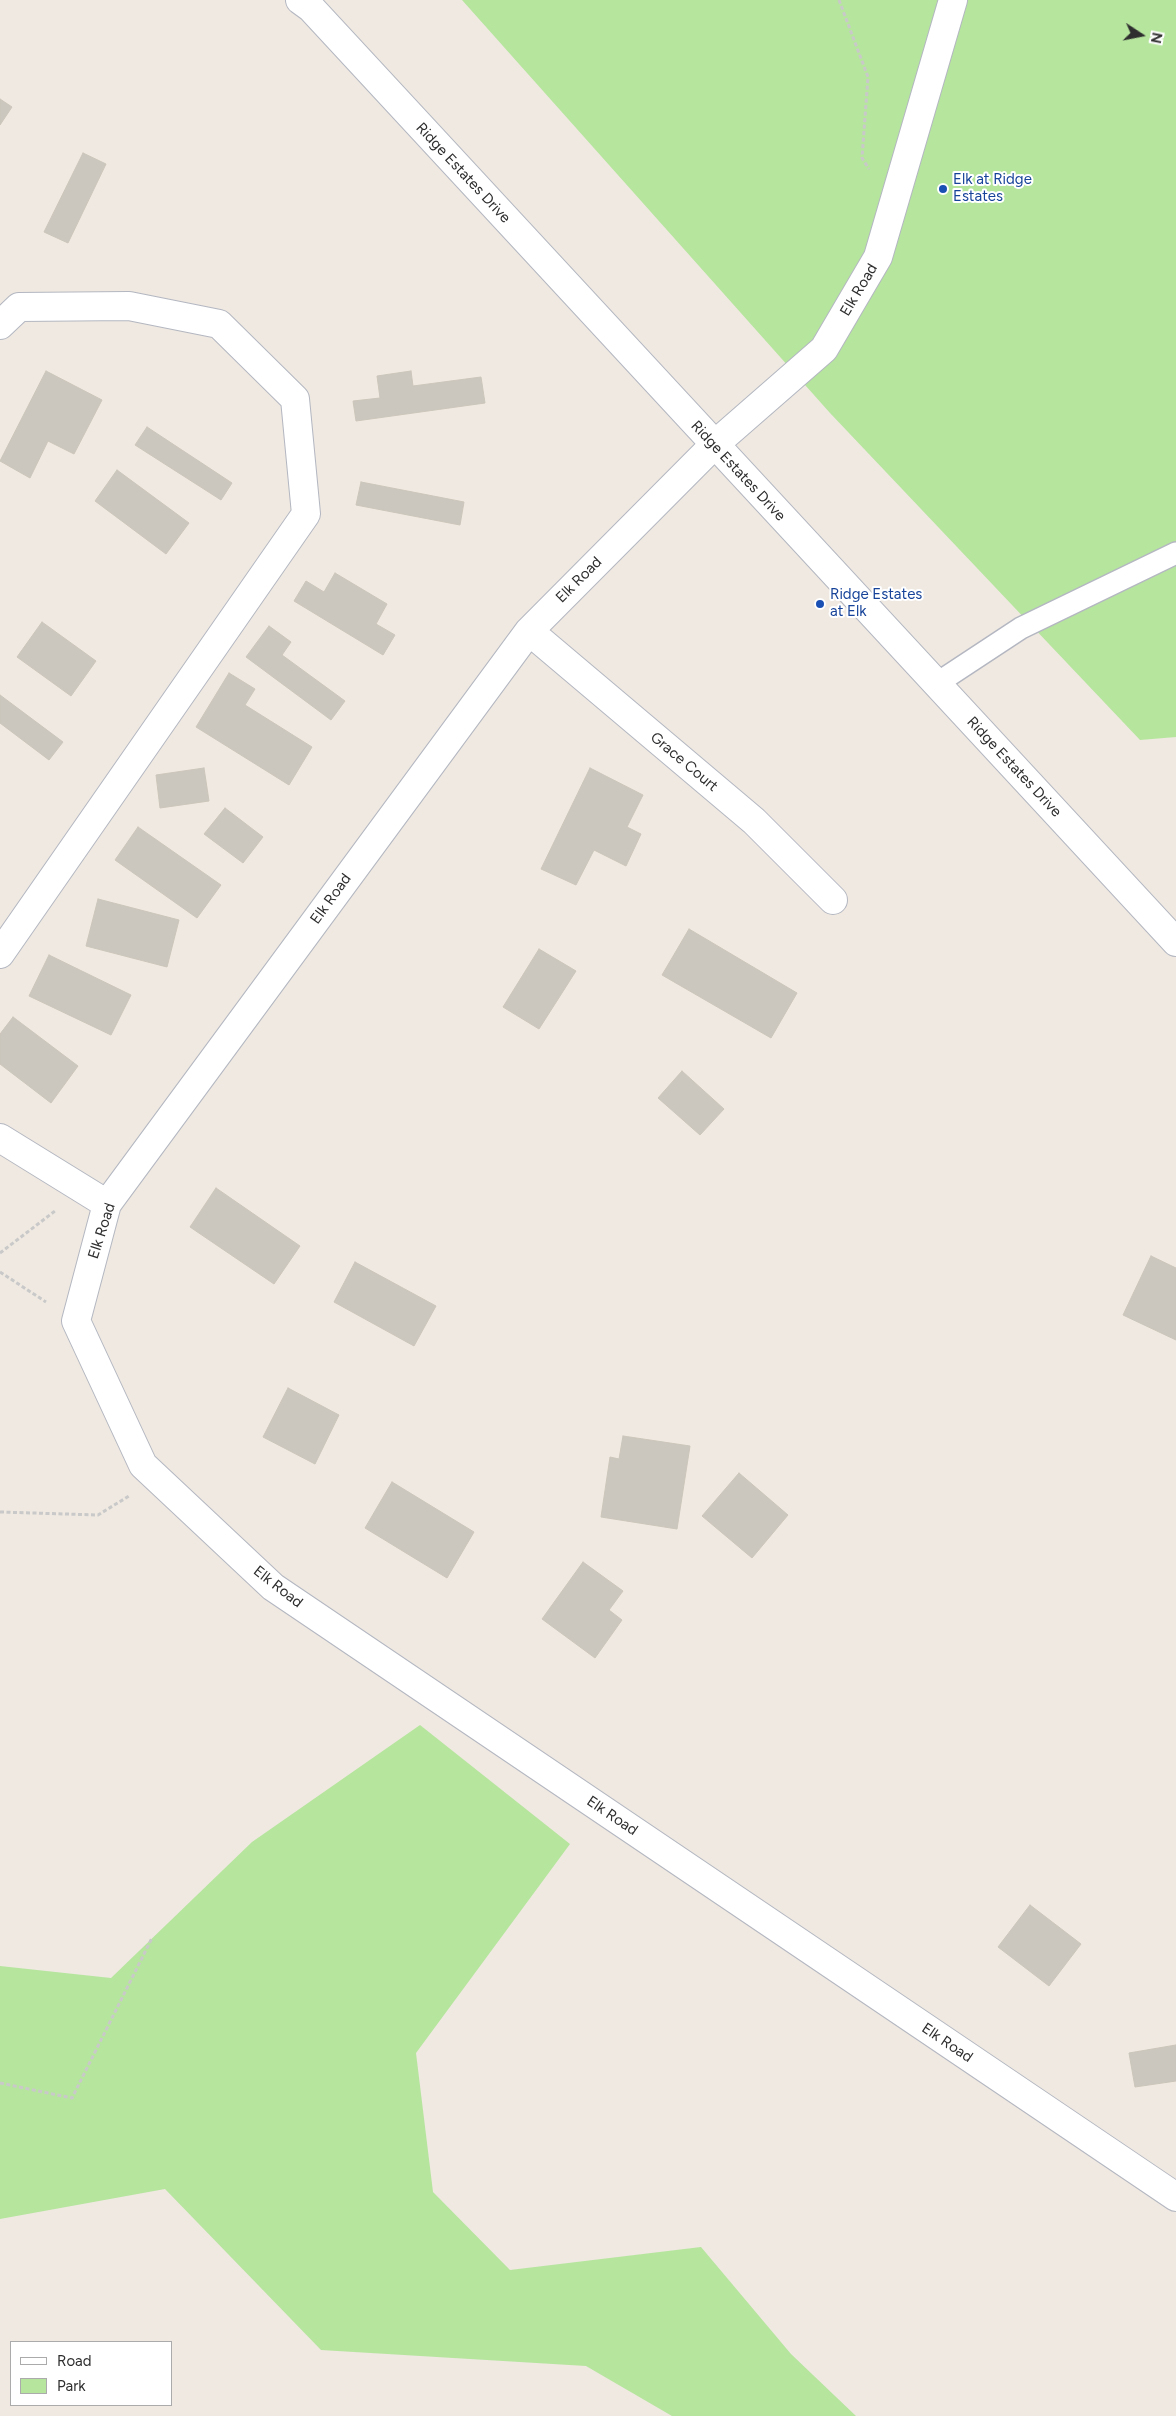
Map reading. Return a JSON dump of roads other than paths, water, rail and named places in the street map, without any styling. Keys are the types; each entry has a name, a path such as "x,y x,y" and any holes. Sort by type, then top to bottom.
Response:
{"street":[{"name":"Ridge Estates Drive","path":"300,0 311,8 1176,942"},
{"name":"Elk Road","path":"953,0 878,258 824,348 714,445 529,631 107,1204 76,1321 143,1465 272,1587 1176,2197"},
{"path":"0,325 19,307 28,306 129,306 219,324 295,399 306,514 0,954"},
{"name":"Grace Court","path":"529,631 754,821 834,900"},
{"path":"0,1138 107,1204"}],"lane":[{"path":"936,684 1021,628 1176,553"}],"place":[{"name":"Elk at Ridge Estates","path":"943,189"},
{"name":"Ridge Estates at Elk","path":"820,604"}]}
